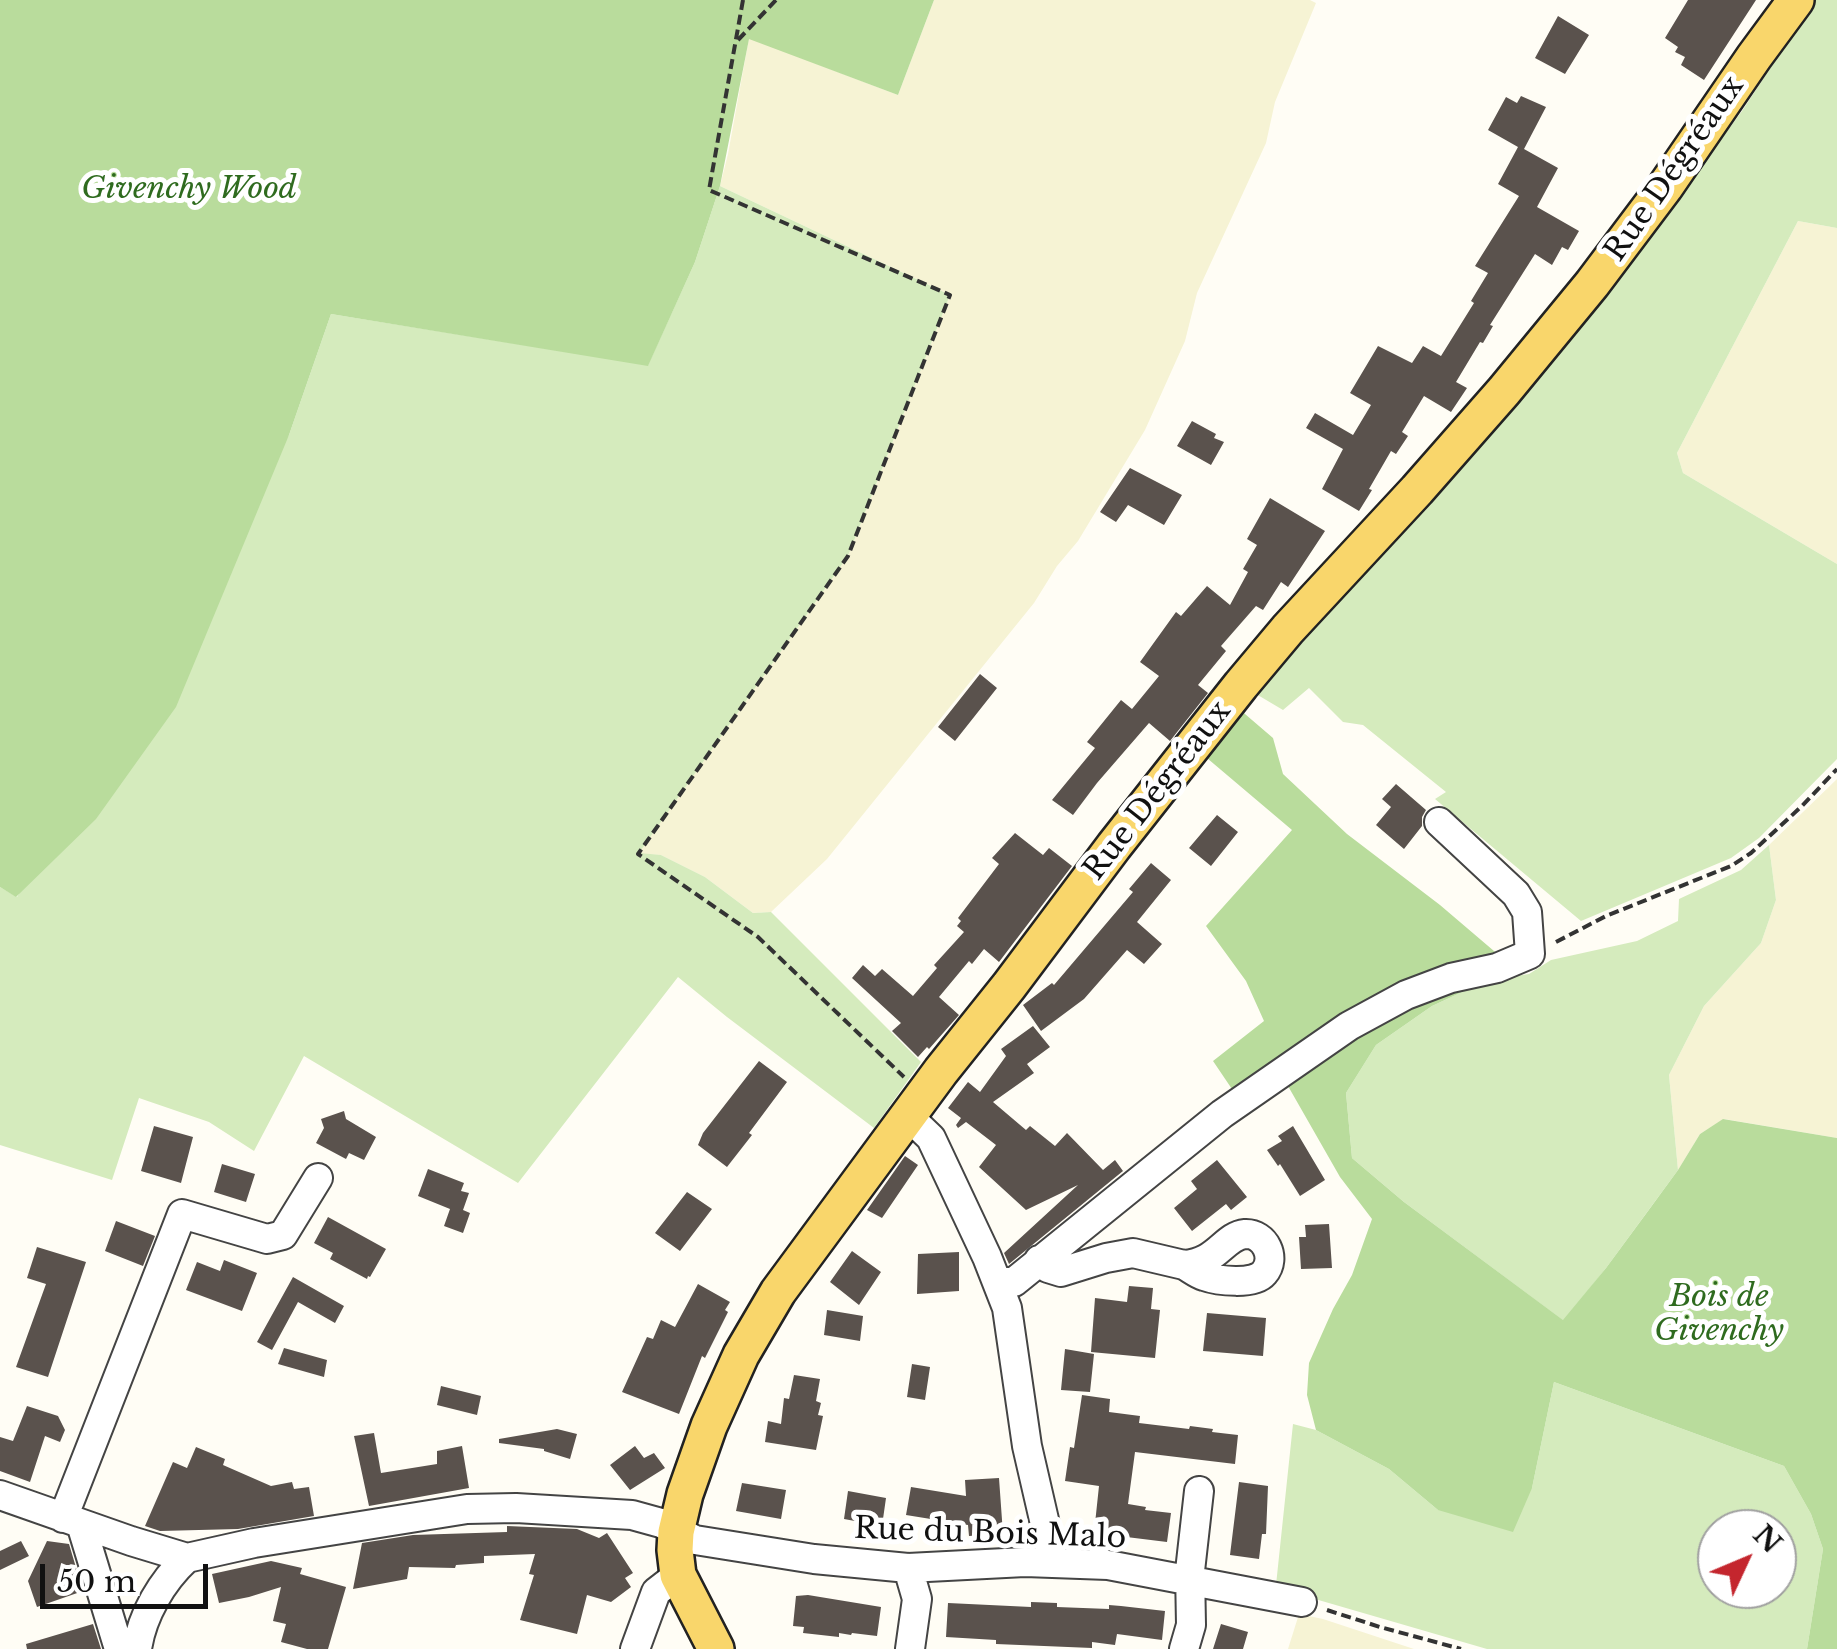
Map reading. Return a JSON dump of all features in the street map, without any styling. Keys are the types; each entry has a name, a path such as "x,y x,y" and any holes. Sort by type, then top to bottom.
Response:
{"main road":[{"name":"Rue Dégréaux","path":"716,1649 678,1576 676,1532 709,1426 751,1338 796,1264 1241,685 1492,405 1592,284 1665,188 1796,0"}],"street":[{"path":"998,1282 1014,1282 1222,1114 1349,1026 1406,995 1530,954 1527,912 1516,894 1438,822"},
{"path":"915,1105 998,1282 1010,1325 1033,1479 1054,1562"},
{"path":"119,1649 72,1521 182,1214 267,1239 283,1234 318,1178"},
{"path":"1039,1260 1061,1272 1133,1253 1184,1264"},
{"path":"1184,1649 1191,1625 1199,1490"},
{"path":"0,1495 187,1558 170,1574 150,1609 138,1649"},
{"name":"Rue du Bois Malo","path":"187,1558 254,1543 467,1509 516,1508 632,1514 695,1540 784,1555 908,1568 1025,1562 1108,1565 1302,1602"},
{"path":"908,1568 917,1599 910,1649"},
{"path":"635,1649 656,1592 678,1576"}],"path":[{"path":"743,0 709,190 950,295 848,556 638,854 758,936 915,1105"},
{"path":"736,43 776,0"},
{"path":"1530,954 1606,916 1731,866 1751,853 1837,769"},
{"path":"1302,1602 1462,1649"}],"shaded area":[{"path":"934,0 1316,3 1275,102 1266,143 1197,293 1185,341 1145,430 1078,541 1034,603 827,859 771,912 753,913 705,877 661,855 638,854 848,556 950,295 720,186 749,38 898,95"},
{"path":"1798,221 1837,228 1837,564 1683,473 1677,453"},
{"path":"1837,779 1837,1138 1724,1119 1700,1134 1678,1170 1669,1075 1704,1006 1761,943 1776,900 1769,845"},
{"path":"1299,1614 1323,1619 1414,1649 1288,1649"}],"green space":[{"name":"Givenchy Wood","path":"0,0 934,0 898,95 749,39 720,186 695,262 648,366 331,314 289,435 176,707 96,819 16,897 0,887"},
{"path":"1815,0 1837,0 1837,228 1798,221 1677,453 1683,473 1837,564 1837,759 1759,838 1731,858 1581,921 1435,799 1446,792 1363,725 1343,722 1309,688 1283,710 1251,691 1676,200 1742,111"},
{"path":"720,186 950,295 848,556 639,853 661,855 705,877 753,913 771,912 921,1062 874,1128 678,977 518,1183 304,1056 254,1151 209,1122 139,1098 112,1180 0,1145 0,887 17,897 289,435 331,314 648,365 695,262"},
{"name":"Bois de Givenchy","path":"1238,708 1273,738 1283,774 1347,834 1501,957 1488,980 1432,1006 1376,1045 1346,1093 1352,1158 1404,1202 1563,1320 1648,1211 1700,1134 1723,1119 1837,1138 1837,1649 1807,1649 1823,1549 1811,1514 1784,1466 1554,1382 1532,1488 1513,1532 1438,1510 1389,1469 1316,1430 1307,1395 1309,1363 1352,1275 1372,1219 1340,1177 1284,1079 1236,1095 1213,1061 1264,1021 1246,981 1206,926 1292,830 1201,753"},
{"path":"1769,845 1776,900 1761,943 1704,1006 1669,1075 1678,1170 1564,1321 1404,1202 1352,1158 1346,1093 1376,1045 1432,1006 1488,980 1529,974 1551,960 1637,941 1678,921 1679,899 1741,870"},
{"path":"1554,1382 1784,1466 1811,1514 1823,1549 1807,1649 1487,1649 1276,1585 1293,1424 1316,1430 1389,1469 1438,1510 1532,1488"}],"building":[{"path":"1688,0 1756,0 1704,80 1681,65 1685,57 1675,52 1678,47 1665,38"},
{"path":"1558,16 1589,35 1565,74 1535,58"},
{"path":"1521,96 1546,107 1524,149 1558,168 1537,207 1579,231 1568,250 1562,247 1552,265 1535,254 1456,382 1467,388 1451,412 1424,396 1402,432 1408,436 1396,454 1391,451 1359,511 1322,489 1343,449 1306,428 1315,413 1353,435 1371,405 1350,393 1378,346 1412,363 1423,346 1441,356 1488,273 1475,266 1519,196 1498,184 1518,147 1488,130 1506,97 1517,103"},
{"path":"1192,421 1224,442 1211,465 1177,446"},
{"path":"1130,468 1182,495 1164,525 1128,505 1116,522 1100,512"},
{"path":"1270,498 1325,531 1288,587 1281,582 1263,610 1256,606 1221,646 1226,651 1198,685 1208,693 1170,741 1149,723 1073,815 1052,800 1095,748 1087,742 1121,700 1132,709 1159,676 1140,662 1176,612 1181,616 1207,586 1230,605 1257,545 1247,539"},
{"path":"980,674 997,688 955,741 938,727"},
{"path":"1396,784 1426,810 1422,826 1404,849 1376,825 1391,807 1382,799"},
{"path":"1217,815 1238,832 1211,866 1189,848"},
{"path":"1015,833 1043,855 1049,848 1072,866 999,962 984,949 939,997 959,1015 918,1057 892,1031 901,1023 852,978 863,965 875,976 882,969 913,996 964,932 957,926 961,921 958,918 999,864 992,858"},
{"path":"1151,863 1171,880 1137,922 1162,944 1144,964 1127,950 1084,999 1041,1031 1023,1005 1054,985 1133,892 1129,889"},
{"path":"1033,1026 1050,1047 1027,1064 1034,1073 993,1102 1026,1130 1030,1126 1055,1146 1067,1133 1103,1170 1115,1160 1123,1171 1009,1264 1004,1253 1078,1185 1026,1210 979,1167 996,1145 966,1122 958,1128 961,1118 948,1108 968,1082 980,1092 1006,1056 1001,1049"},
{"path":"759,1061 787,1082 727,1167 698,1145 703,1133"},
{"path":"344,1111 346,1119 376,1137 364,1160 349,1153 346,1159 316,1143 324,1128 321,1119"},
{"path":"154,1126 193,1137 181,1183 141,1171"},
{"path":"1293,1126 1325,1180 1300,1196 1267,1150 1282,1141 1278,1136"},
{"path":"905,1156 918,1165 882,1218 867,1210"},
{"path":"1217,1160 1247,1197 1231,1210 1226,1204 1192,1231 1174,1208 1197,1189 1191,1181"},
{"path":"222,1164 255,1174 246,1202 214,1192"},
{"path":"428,1169 464,1183 461,1191 469,1193 463,1210 470,1213 463,1233 444,1226 450,1209 418,1196"},
{"path":"687,1192 712,1209 680,1251 655,1233"},
{"path":"328,1217 386,1249 367,1279 330,1259 333,1253 314,1243"},
{"path":"116,1221 155,1236 143,1266 105,1251"},
{"path":"1329,1224 1332,1268 1301,1269 1299,1237 1306,1237 1305,1225"},
{"path":"37,1247 86,1262 48,1377 16,1367 46,1284 27,1278"},
{"path":"852,1251 881,1272 859,1305 830,1282"},
{"path":"959,1252 959,1291 917,1294 918,1254"},
{"path":"224,1260 257,1273 242,1311 186,1290 197,1262 220,1271"},
{"path":"293,1277 344,1306 335,1323 298,1302 272,1350 257,1342"},
{"path":"698,1284 730,1302 705,1358 702,1356 679,1414 622,1392 647,1337 653,1339 661,1320 675,1327"},
{"path":"1129,1286 1153,1288 1151,1309 1160,1310 1155,1358 1091,1352 1095,1298 1127,1302"},
{"path":"827,1310 863,1316 860,1341 824,1335"},
{"path":"1207,1313 1266,1318 1263,1356 1203,1351"},
{"path":"284,1348 327,1360 324,1377 278,1364"},
{"path":"1065,1349 1094,1354 1090,1392 1061,1390"},
{"path":"912,1364 930,1367 925,1400 907,1397"},
{"path":"794,1375 820,1379 816,1401 821,1403 818,1415 823,1416 816,1450 765,1442 768,1421 781,1424 784,1398 789,1399"},
{"path":"441,1386 481,1396 477,1415 437,1405"},
{"path":"1082,1395 1110,1399 1109,1412 1140,1416 1139,1423 1189,1429 1190,1426 1238,1435 1235,1464 1135,1452 1128,1504 1171,1513 1167,1542 1094,1533 1099,1486 1065,1481"},
{"path":"27,1406 58,1416 65,1430 60,1442 45,1436 30,1482 0,1471 0,1437 13,1441"},
{"path":"557,1429 577,1434 570,1459 544,1449 499,1443 499,1439"},
{"path":"374,1433 381,1473 437,1464 437,1451 462,1446 469,1488 369,1506 354,1436"},
{"path":"635,1446 644,1458 654,1453 665,1468 630,1490 610,1465"},
{"path":"196,1447 225,1459 223,1465 271,1486 292,1482 294,1489 309,1487 314,1516 238,1529 160,1531 145,1526 173,1462 187,1468"},
{"path":"999,1478 1003,1534 969,1536 968,1525 906,1515 911,1487 966,1496 965,1480"},
{"path":"1239,1482 1268,1486 1266,1534 1262,1534 1259,1559 1230,1555"},
{"path":"742,1483 786,1490 781,1519 736,1511"},
{"path":"848,1491 886,1498 882,1526 844,1519"},
{"path":"507,1526 577,1529 599,1538 607,1533 633,1573 625,1578 631,1587 611,1602 587,1595 577,1634 520,1620 534,1575 529,1574 535,1554 484,1556 484,1563 455,1568 409,1567 407,1579 353,1589 362,1543 413,1535 507,1532"},
{"path":"21,1541 29,1556 0,1570 0,1551"},
{"path":"47,1541 69,1544 83,1591 37,1607 28,1581"},
{"path":"271,1561 302,1568 300,1574 346,1587 328,1649 307,1649 281,1642 286,1624 273,1621 281,1587 219,1603 212,1574"},
{"path":"796,1596 881,1607 877,1636 803,1633 804,1627 793,1626"},
{"path":"1031,1602 1057,1603 1057,1607 1109,1609 1109,1605 1165,1611 1162,1640 1117,1634 1115,1645 1092,1642 1092,1648 996,1644 996,1640 946,1637 948,1603 1031,1607"},
{"path":"93,1624 101,1649 27,1649 26,1644"},
{"path":"1221,1624 1248,1632 1243,1649 1213,1649"}]}
